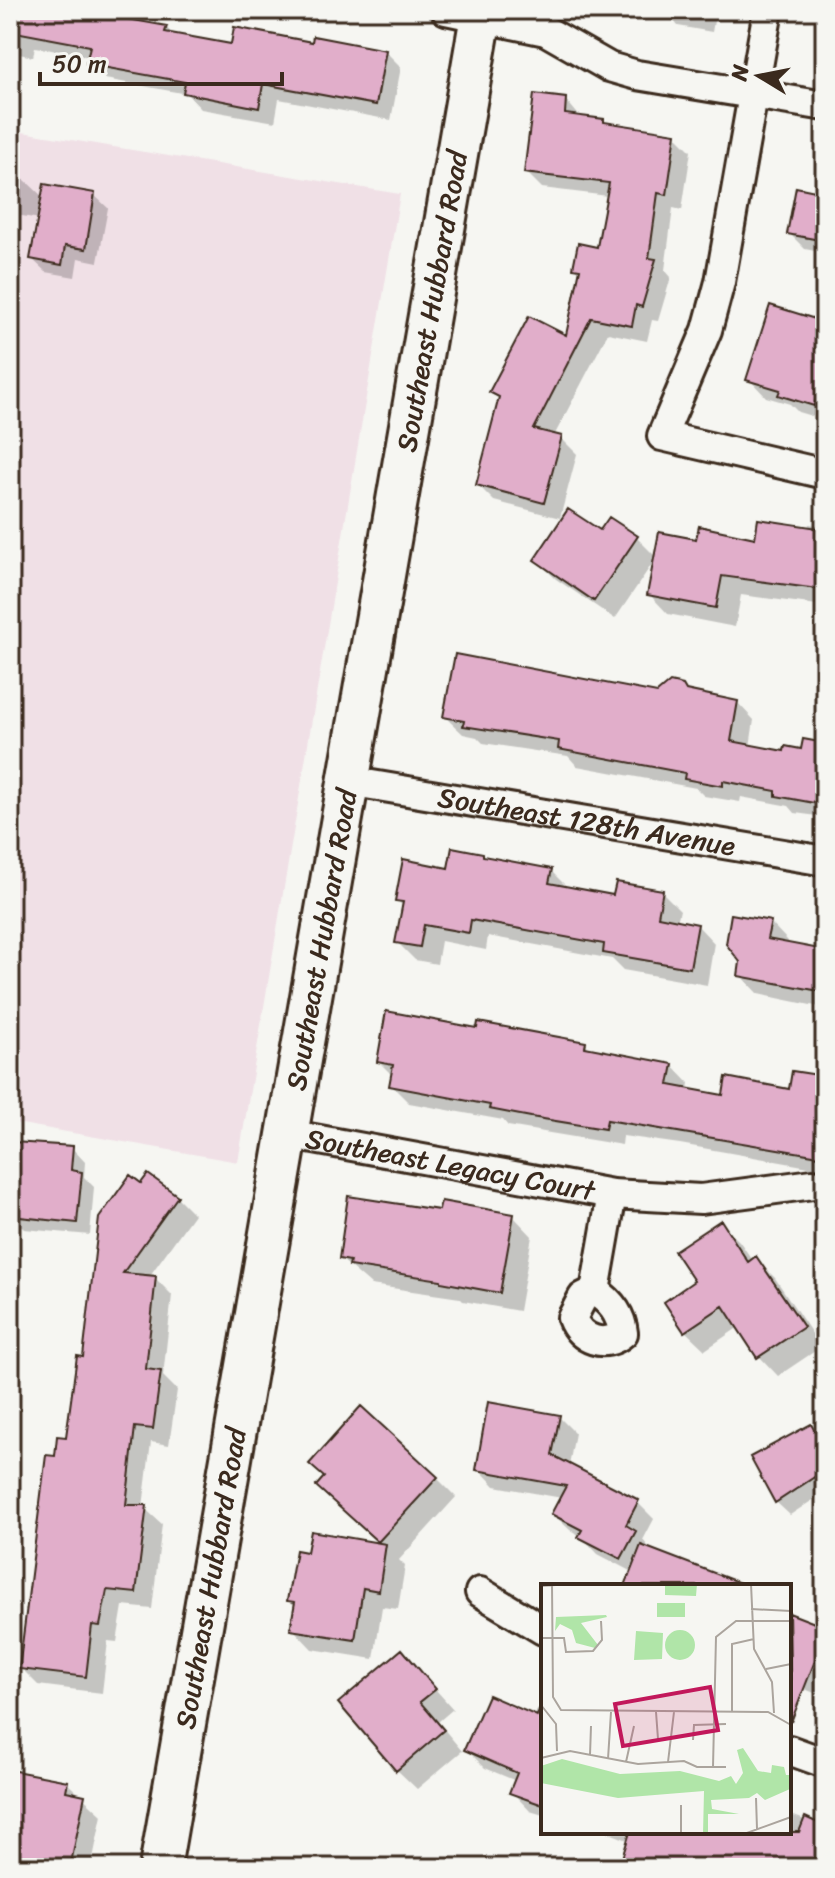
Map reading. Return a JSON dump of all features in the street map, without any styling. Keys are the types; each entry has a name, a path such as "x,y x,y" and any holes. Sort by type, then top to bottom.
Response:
{"main road":[{"name":"Southeast Hubbard Road","path":"160,1868 348,781 469,12"}],"street":[{"path":"768,10 720,282 694,365 662,436 825,474"},
{"path":"469,12 546,31 609,67 637,75 825,106"},
{"name":"Southeast 128th Avenue","path":"348,781 825,861"},
{"name":"Southeast Legacy Court","path":"287,1134 612,1194 701,1199 813,1184"},
{"name":"Southeast Legacy Court","path":"595,1291 612,1194"},
{"path":"480,1592 541,1629"},
{"path":"791,1751 825,1763"}],"shaded area":[{"path":"10,130 400,194 238,1162 10,1122"}],"building":[{"path":"10,10 78,10 167,26 165,32 231,44 234,27 312,42 313,36 386,50 376,105 263,84 259,108 183,93 185,82 86,64 90,46 10,31"},
{"path":"534,94 566,98 565,114 676,133 667,195 658,193 649,258 656,259 642,307 636,305 632,326 591,318 534,429 562,436 544,503 476,485 499,397 489,392 529,316 566,335 580,269 573,268 578,243 597,247 609,183 524,173"},
{"path":"44,184 95,193 86,249 65,246 62,265 30,259"},
{"path":"796,187 825,193 825,241 787,234"},
{"path":"770,305 825,322 825,369 814,406 778,395 780,390 746,380"},
{"path":"568,509 600,530 609,517 638,536 594,601 534,560"},
{"path":"758,519 825,529 825,590 722,576 716,608 647,595 659,532 696,539 699,526 755,538"},
{"path":"455,654 657,693 670,682 683,685 686,690 738,701 731,741 784,751 785,746 801,749 803,739 825,743 825,805 776,796 776,791 723,781 723,786 684,779 685,773 558,749 559,741 463,726 464,721 443,717"},
{"path":"452,847 552,869 549,883 613,895 616,882 663,890 658,916 698,924 690,968 603,953 604,944 471,920 469,933 424,925 420,947 395,943 403,902 395,901 403,859 448,868"},
{"path":"731,914 771,921 767,939 825,950 825,992 738,976 740,962 726,944"},
{"path":"386,1011 477,1028 478,1022 586,1042 585,1047 673,1064 669,1085 723,1095 726,1077 789,1089 792,1071 825,1076 825,1157 607,1120 605,1129 531,1117 489,1109 490,1105 389,1086 393,1065 377,1062"},
{"path":"13,1142 73,1146 71,1170 82,1172 77,1223 10,1216"},
{"path":"148,1174 178,1196 123,1273 156,1276 146,1369 161,1371 153,1429 135,1427 126,1505 147,1505 136,1593 107,1590 100,1626 92,1625 86,1677 19,1669 46,1455 55,1456 57,1436 66,1437 77,1356 83,1357 99,1218 130,1175 141,1183"},
{"path":"348,1196 439,1210 441,1201 514,1214 500,1293 441,1280 349,1266 350,1261 339,1259"},
{"path":"721,1220 748,1262 756,1256 804,1327 757,1358 723,1306 684,1332 664,1302 694,1281 674,1251"},
{"path":"488,1402 560,1415 552,1455 639,1500 626,1525 636,1531 621,1559 578,1537 582,1530 551,1514 566,1486 476,1470"},
{"path":"361,1406 438,1477 378,1542 316,1486 324,1477 309,1464"},
{"path":"811,1424 825,1450 825,1470 775,1503 750,1457"},
{"path":"311,1531 386,1544 379,1591 363,1588 355,1640 290,1630 295,1602 287,1601 296,1550 307,1552"},
{"path":"641,1545 743,1584 626,1584"},
{"path":"791,1614 825,1627 825,1635 791,1722"},
{"path":"402,1649 436,1689 420,1702 444,1730 396,1771 338,1703"},
{"path":"488,1695 537,1716 541,1709 541,1804 509,1793 517,1773 464,1750"},
{"path":"10,1770 68,1781 66,1791 85,1795 70,1868 10,1868"},
{"path":"805,1817 825,1826 825,1868 619,1868 629,1834 799,1832"}]}
